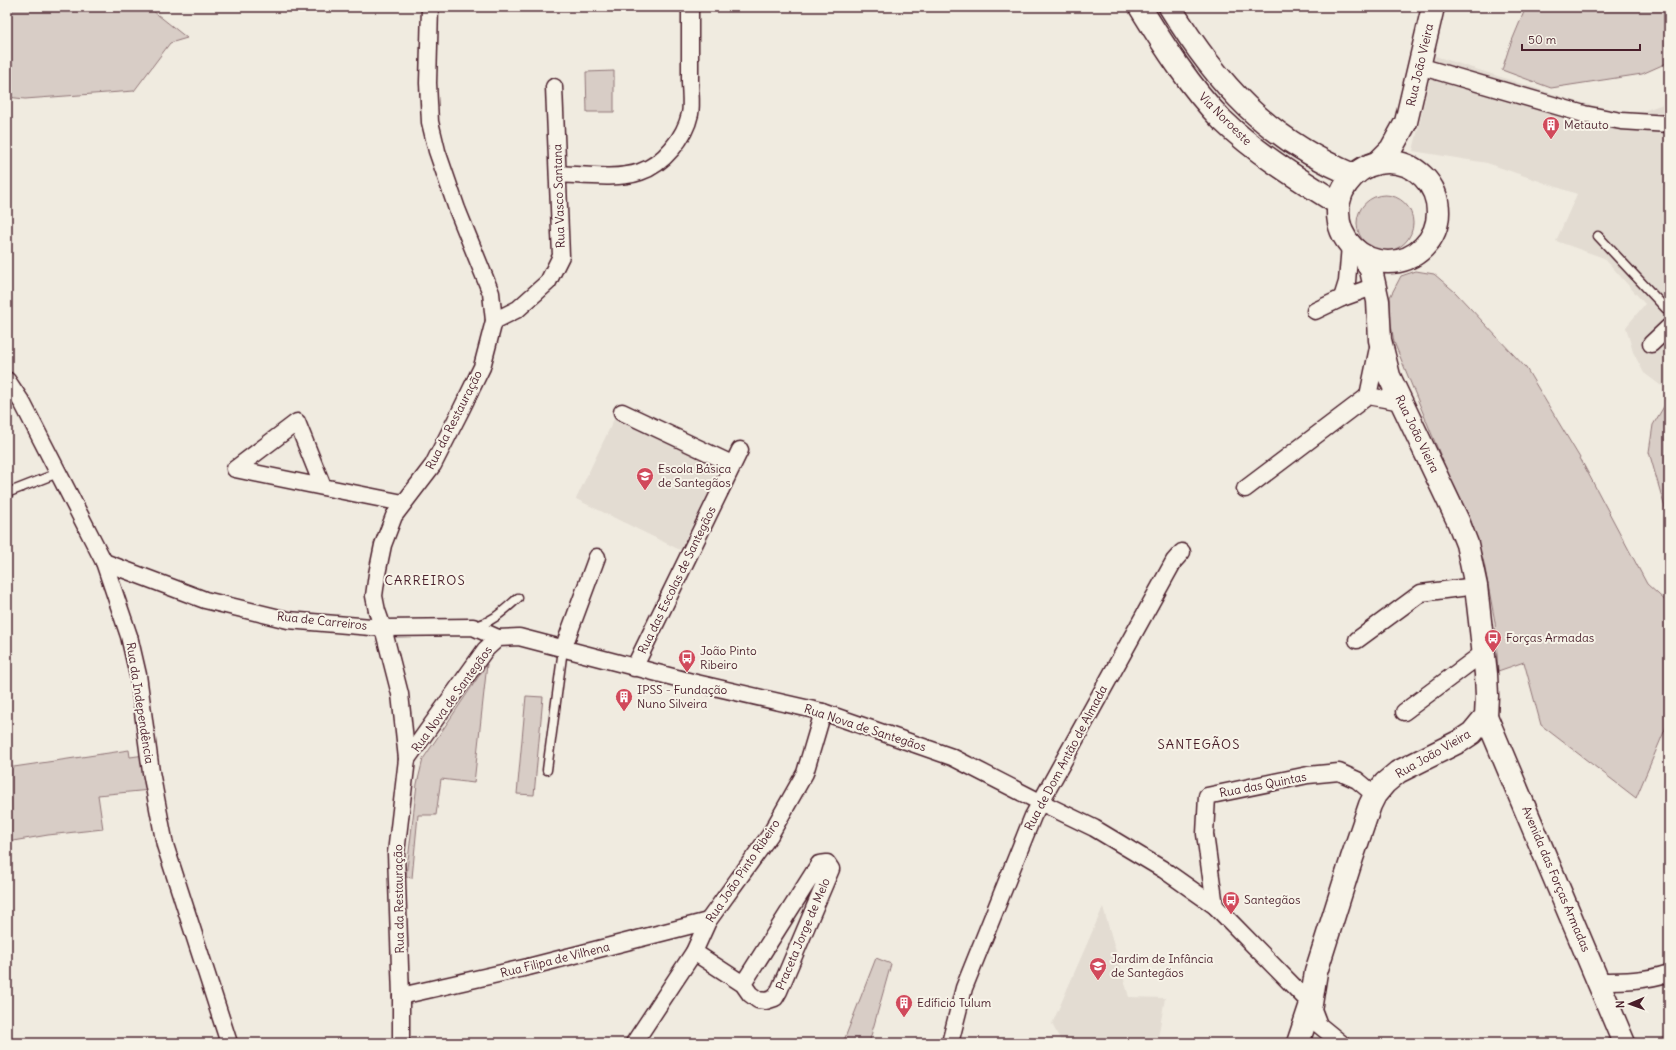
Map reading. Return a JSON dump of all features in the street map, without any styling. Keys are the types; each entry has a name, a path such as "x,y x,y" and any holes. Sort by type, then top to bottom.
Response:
{"street":[{"name":"Rua da Restauração","path":"401,1043 401,996 396,853 407,759 400,694 374,596 383,545 394,516 433,465 482,367 494,321 491,293 457,209 437,151 430,122 428,82 430,7"},
{"path":"558,174 621,176 648,169 660,161 672,149 684,130 690,112 690,7"},
{"name":"Via Noroeste","path":"1140,7 1194,86 1222,119 1254,147 1286,171 1338,204"},
{"name":"Via Noroeste","path":"1170,7 1188,37 1219,78 1245,105 1264,122 1305,151 1331,165 1353,174"},
{"name":"Rua João Vieira","path":"1379,162 1391,149 1406,122 1433,7"},
{"path":"1419,66 1584,114 1621,121 1669,124"},
{"name":"Rua Vasco Santana","path":"494,321 518,308 548,282 561,256 554,87"},
{"name":"Rua João Vieira","path":"1406,122 1409,148 1417,170"},
{"path":"1379,162 1399,162 1417,170 1427,180 1435,194 1438,211 1436,227 1428,242 1416,254 1400,261 1384,262 1357,251 1343,236 1338,220 1338,204 1343,188 1353,174 1367,165 1379,162"},
{"path":"1342,298 1357,251"},
{"name":"Rua João Vieira","path":"1298,1043 1311,1004 1316,972 1352,858 1375,795 1385,783 1398,772 1460,741 1472,733 1486,716 1487,696 1476,586 1467,544 1458,521 1389,376 1380,340 1376,293 1371,270 1357,251"},
{"name":"Rua João Vieira","path":"1376,293 1391,269 1400,261"},
{"path":"1315,311 1342,298 1376,293"},
{"path":"1651,344 1669,327"},
{"path":"1245,489 1368,396 1380,340"},
{"name":"Rua da Independência","path":"7,380 23,404 104,562 129,636 143,706 151,772 165,845 229,1043"},
{"path":"1368,396 1402,402"},
{"path":"622,412 732,464"},
{"path":"323,487 297,422 235,469 272,477 403,503"},
{"name":"Rua das Escolas de Santegãos","path":"634,668 740,450"},
{"name":"Rua de Dom Antão de Almada","path":"950,1043 964,988 1033,816 1174,561 1182,552"},
{"path":"563,648 597,557"},
{"name":"Rua de Carreiros","path":"104,562 205,600 288,620 383,628 473,627 498,638"},
{"path":"1357,640 1421,593 1476,586"},
{"name":"Rua Nova de Santegãos","path":"407,759 485,650 498,638 519,637 634,668 823,712 952,757 1094,828 1164,870 1215,906 1311,1004"},
{"path":"1404,712 1482,653"},
{"name":"Rua João Pinto Ribeiro","path":"634,1043 694,952 708,921 770,835 805,773 823,712"},
{"name":"Avenida das Forças Armadas","path":"1486,716 1624,1043"},
{"name":"Rua das Quintas","path":"1215,906 1205,834 1207,796 1308,775 1339,772 1357,780 1375,795"},
{"name":"Praceta Jorge de Melo","path":"694,952 743,984 750,994 758,1000 766,1001 775,998 780,991 831,869 827,863 819,864 743,984"},
{"name":"Rua Filipa de Vilhena","path":"401,996 528,967 708,921"},
{"path":"1599,981 1635,980 1669,973"},
{"path":"1311,1004 1319,1025 1341,1043"}],"lane":[{"path":"1598,236 1669,312"},
{"path":"7,493 58,473"},
{"path":"473,627 487,623 498,617 518,598"},
{"path":"547,770 563,648"}],"shaded area":[{"path":"7,7 148,7 187,38 170,43 134,91 25,99 7,97"},
{"path":"1526,7 1669,7 1669,62 1642,74 1551,88 1502,70 1509,48"},
{"path":"1435,56 1575,101 1632,115 1669,102 1669,388 1660,385 1644,373 1633,352 1626,327 1645,304 1604,258 1556,241 1577,194 1487,163 1413,151"},
{"path":"614,71 614,112 587,112 586,72"},
{"path":"1380,195 1390,195 1405,203 1411,212 1413,223 1411,234 1405,243 1390,251 1380,251 1369,246 1362,239 1357,228 1357,218 1362,207 1369,200"},
{"path":"1416,271 1434,274 1455,292 1526,368 1580,458 1647,584 1669,604 1669,720 1636,798 1541,725 1524,662 1498,671 1495,622 1484,563 1471,521 1446,469 1394,342 1390,319 1390,297 1401,276"},
{"path":"1669,398 1669,522 1649,452 1653,425"},
{"name":"Escola Básica de Santegãos","path":"615,417 712,466 714,469 716,477 714,482 680,550 576,499"},
{"path":"487,664 474,783 441,779 436,815 418,815 412,878 406,877 417,784 423,759"},
{"path":"526,696 543,697 534,795 517,794"},
{"path":"129,750 130,757 145,755 150,790 98,795 103,829 48,835 7,842 7,768"},
{"name":"Jardim de Infância de Santegãos","path":"1103,907 1129,997 1165,998 1158,1038 1160,1043 1062,1043 1052,1024"},
{"path":"876,958 891,964 869,1043 843,1043"}],"place":[{"name":"Metauto","path":"1551,140"},
{"name":"Escola Básica de Santegãos","path":"645,491"},
{"name":"Forças Armadas","path":"1493,653"},
{"name":"João Pinto Ribeiro","path":"687,673"},
{"name":"IPSS - Fundação Nuno Silveira","path":"624,712"},
{"name":"Santegãos","path":"1231,915"},
{"name":"Jardim de Infância de Santegãos","path":"1098,981"},
{"name":"Edíficio Tulum","path":"904,1018"}],"district":[{"name":"CARREIROS","path":"425,580"},
{"name":"SANTEGÃOS","path":"1199,744"}]}
